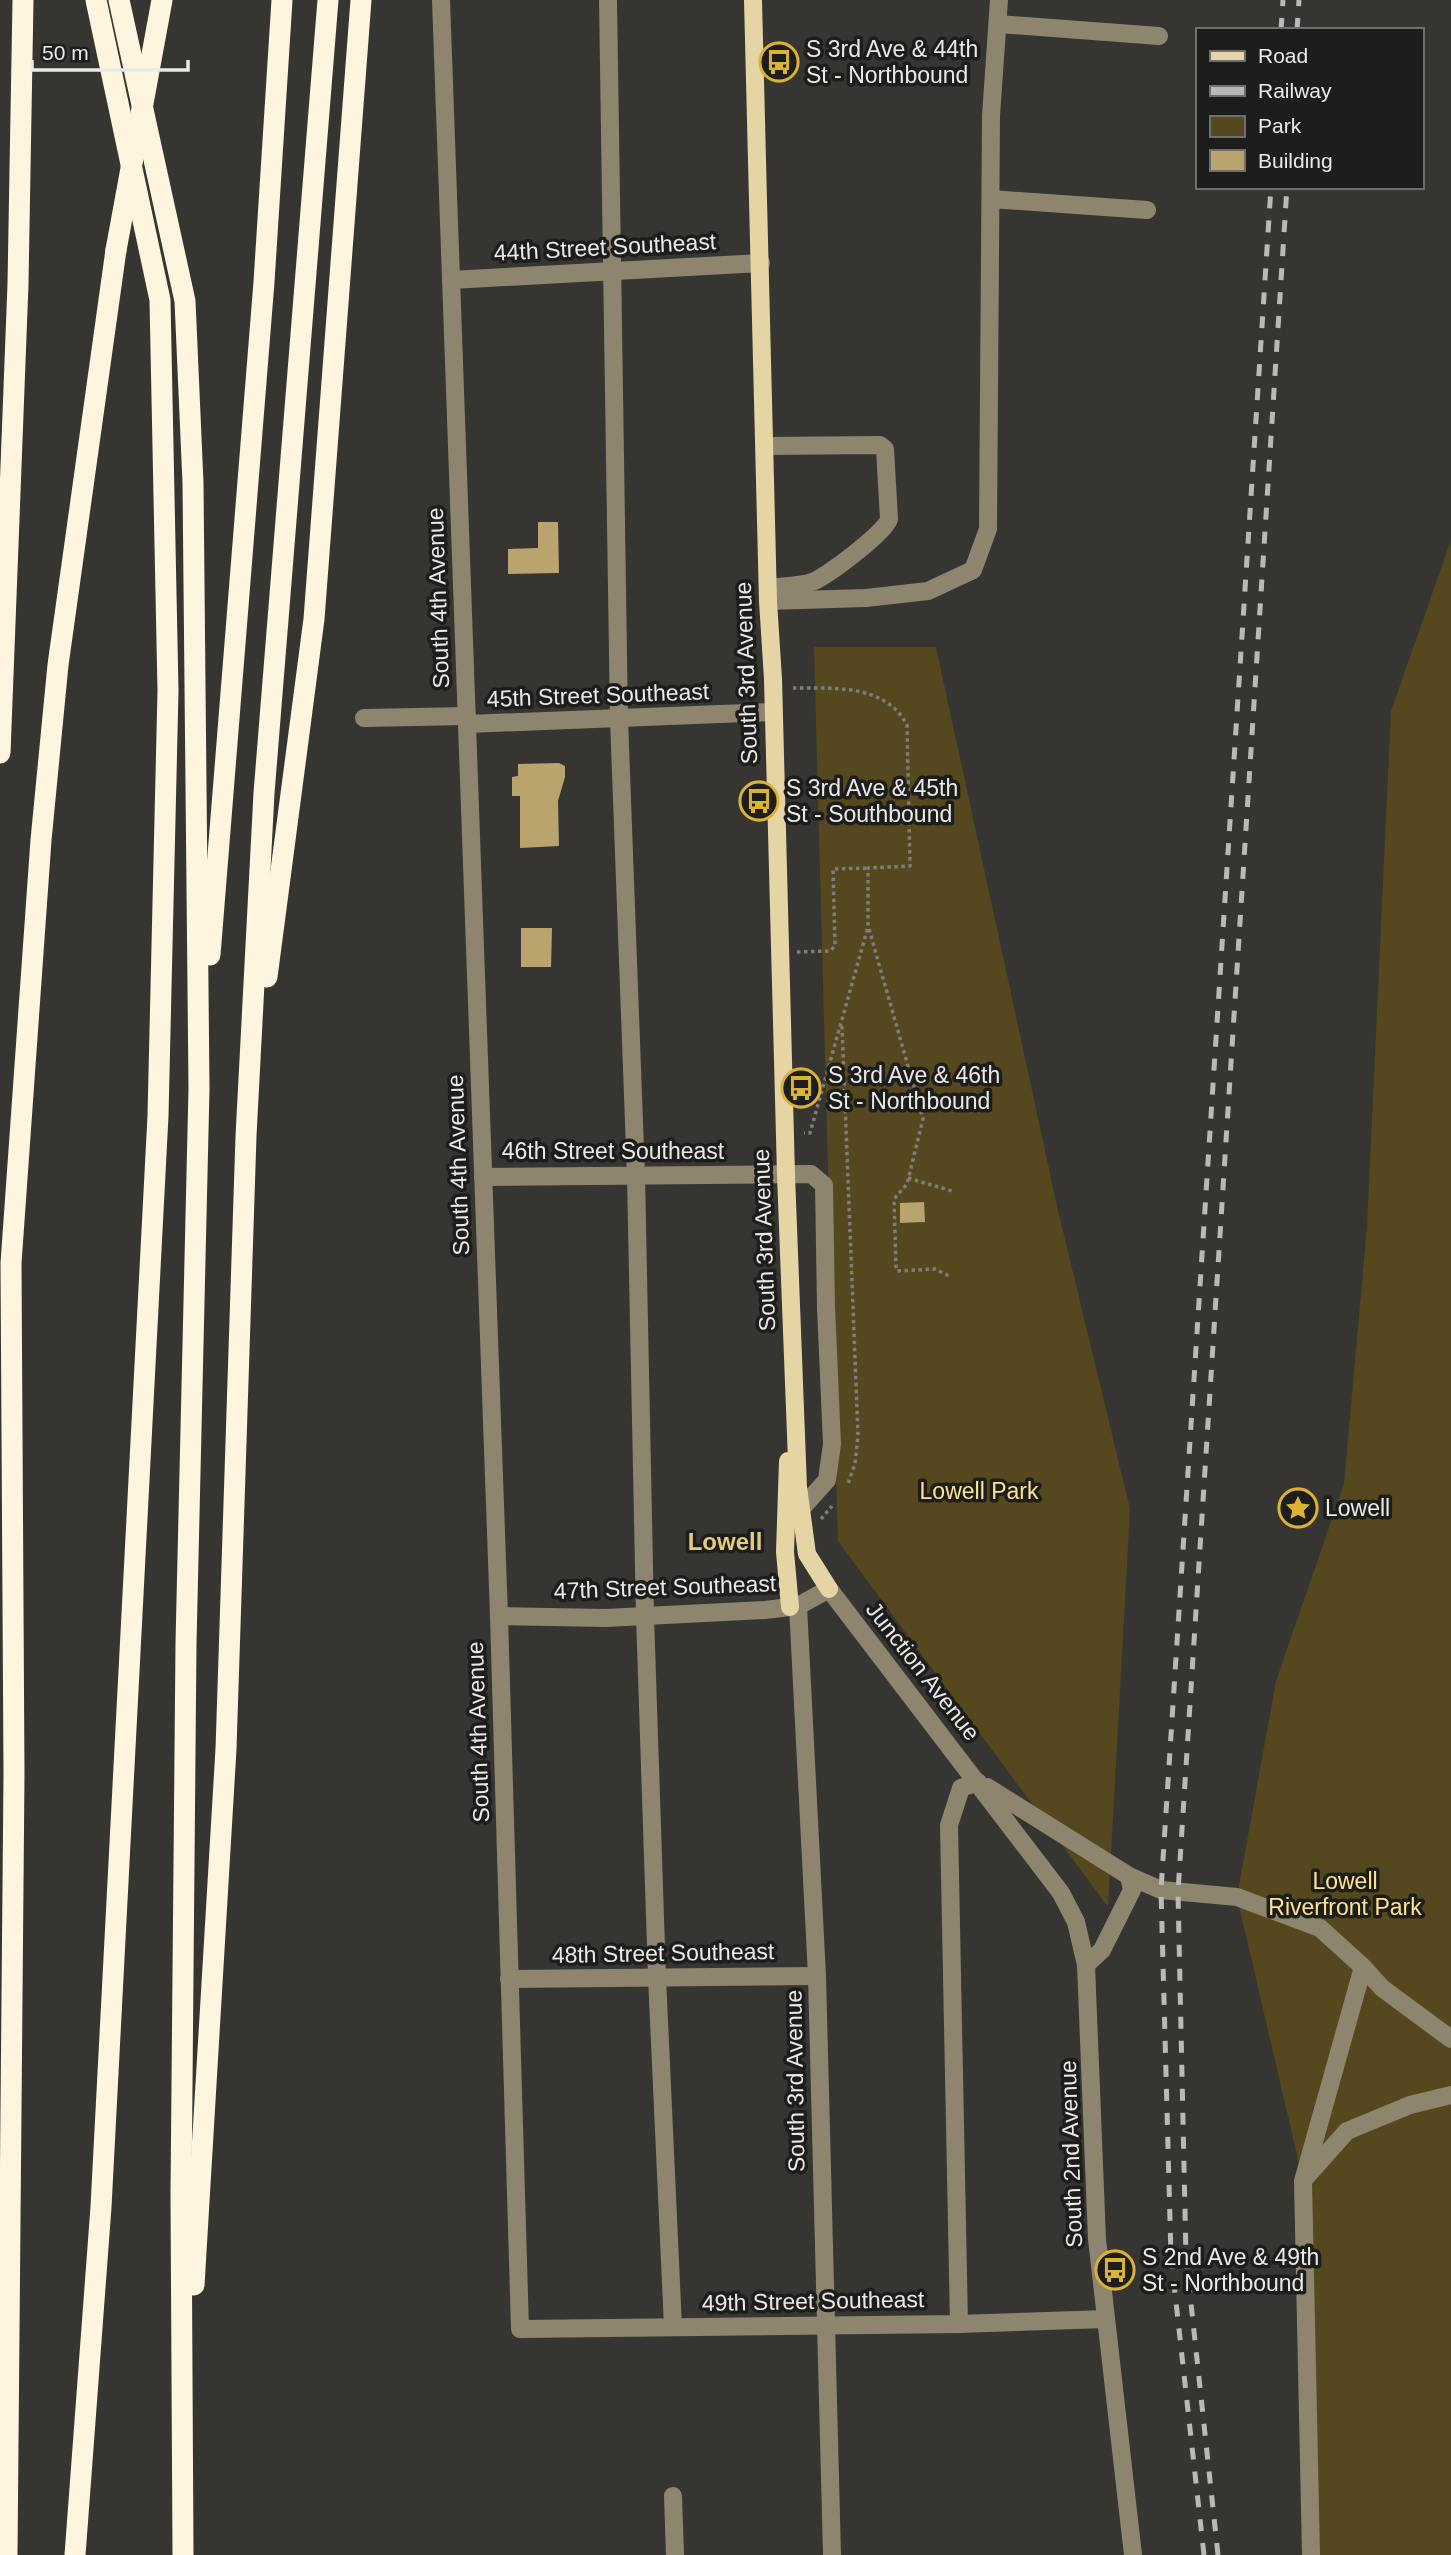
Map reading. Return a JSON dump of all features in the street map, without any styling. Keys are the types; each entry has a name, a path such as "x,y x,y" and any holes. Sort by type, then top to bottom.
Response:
{"highway":[{"path":"0,753 18,284 23,0"},
{"path":"75,2555 101,2207 158,1116 168,691 160,300 142,203 96,0"},
{"path":"119,0 185,301 193,483 199,1089 186,1671 181,2195 183,2555"},
{"path":"7,2555 14,1774 11,1263 41,840 58,666 116,250 162,0"},
{"path":"199,1089 264,282 282,0"},
{"path":"183,2483 226,1749 246,1136 264,793 328,0"},
{"path":"246,1136 314,618 361,0"},
{"path":"0,1240 11,1263"}],"main road":[{"name":"South 3rd Avenue","path":"753,0 768,595 794,1384 801,1509 807,1554 830,1589"},
{"path":"794,1384 785,1491 785,1552 794,1606"}],"street":[{"name":"South 4th Avenue","path":"441,0 499,1616 520,2329"},
{"path":"608,0 619,719 636,1176 645,1616 657,1978 673,2327"},
{"path":"768,595 866,598 928,591 973,570 988,529 991,116 999,0"},
{"path":"998,24 1159,36"},
{"path":"991,199 1147,210"},
{"name":"44th Street Southeast","path":"452,279 761,263"},
{"path":"765,446 880,445 885,449 889,519 889,523 879,535 814,581 768,595"},
{"name":"45th Street Southeast","path":"364,718 619,719 772,712"},
{"name":"46th Street Southeast","path":"483,1177 811,1174 824,1185 832,1444 827,1480 801,1509"},
{"name":"47th Street Southeast","path":"499,1616 606,1618 794,1606 830,1589"},
{"name":"Junction Avenue","path":"830,1589 978,1782"},
{"name":"South 3rd Avenue","path":"794,1606 817,1976 832,2555"},
{"path":"959,2324 949,1825 961,1787 978,1782 1129,1876 1161,1890 1237,1897 1320,1928 1382,1988 1451,2039"},
{"name":"South 2nd Avenue","path":"978,1782 1060,1893 1076,1922 1086,1965 1097,2239 1133,2555"},
{"path":"1086,1965 1102,1951 1132,1890 1129,1876"},
{"path":"1311,2555 1303,2181 1363,1967"},
{"name":"48th Street Southeast","path":"509,1979 817,1976"},
{"path":"1303,2181 1347,2131 1410,2105 1451,2095"},
{"name":"49th Street Southeast","path":"520,2329 959,2324 1106,2319"},
{"path":"673,2496 675,2555"}],"path":[{"path":"773,688 861,691 877,695 900,711 907,725 910,866 833,869 835,946 830,951 780,952"},
{"path":"785,1132 810,1133 868,928 868,868"},
{"path":"868,928 923,1118 908,1178 903,1190 894,1199 896,1268 898,1271 935,1269 951,1277"},
{"path":"842,1020 858,1434 855,1464 846,1488"},
{"path":"908,1178 952,1191"},
{"path":"805,1540 838,1498"}],"green space":[{"name":"Lowell Riverfront Park","path":"1451,540 1451,2555 1311,2555 1303,2181 1237,1897 1276,1681 1344,1484 1367,1227 1391,711"},
{"name":"Lowell Park","path":"814,647 936,647 1057,1206 1130,1509 1108,1907 838,1541"}],"building":[{"path":"538,522 558,522 559,573 508,574 508,549 538,548"},
{"path":"559,763 565,766 565,777 558,801 559,846 520,848 520,796 512,796 512,777 518,776 518,764"},
{"path":"521,928 552,928 551,967 521,967"},
{"path":"924,1202 925,1222 900,1223 900,1203"}],"railway":[{"path":"1281,28 1283,0"},
{"path":"1297,28 1299,0"},
{"path":"1204,2555 1171,2257 1161,1890 1271,189"},
{"path":"1218,2555 1186,2257 1178,1892 1287,189"}],"place":[{"name":"S 3rd Ave & 44th St - Northbound","path":"779,62"},
{"name":"S 3rd Ave & 45th St - Southbound","path":"759,801"},
{"name":"S 3rd Ave & 46th St - Northbound","path":"801,1088"},
{"name":"Lowell","path":"1298,1508"},
{"name":"S 2nd Ave & 49th St - Northbound","path":"1115,2270"}],"district":[{"name":"Lowell","path":"725,1541"}]}
